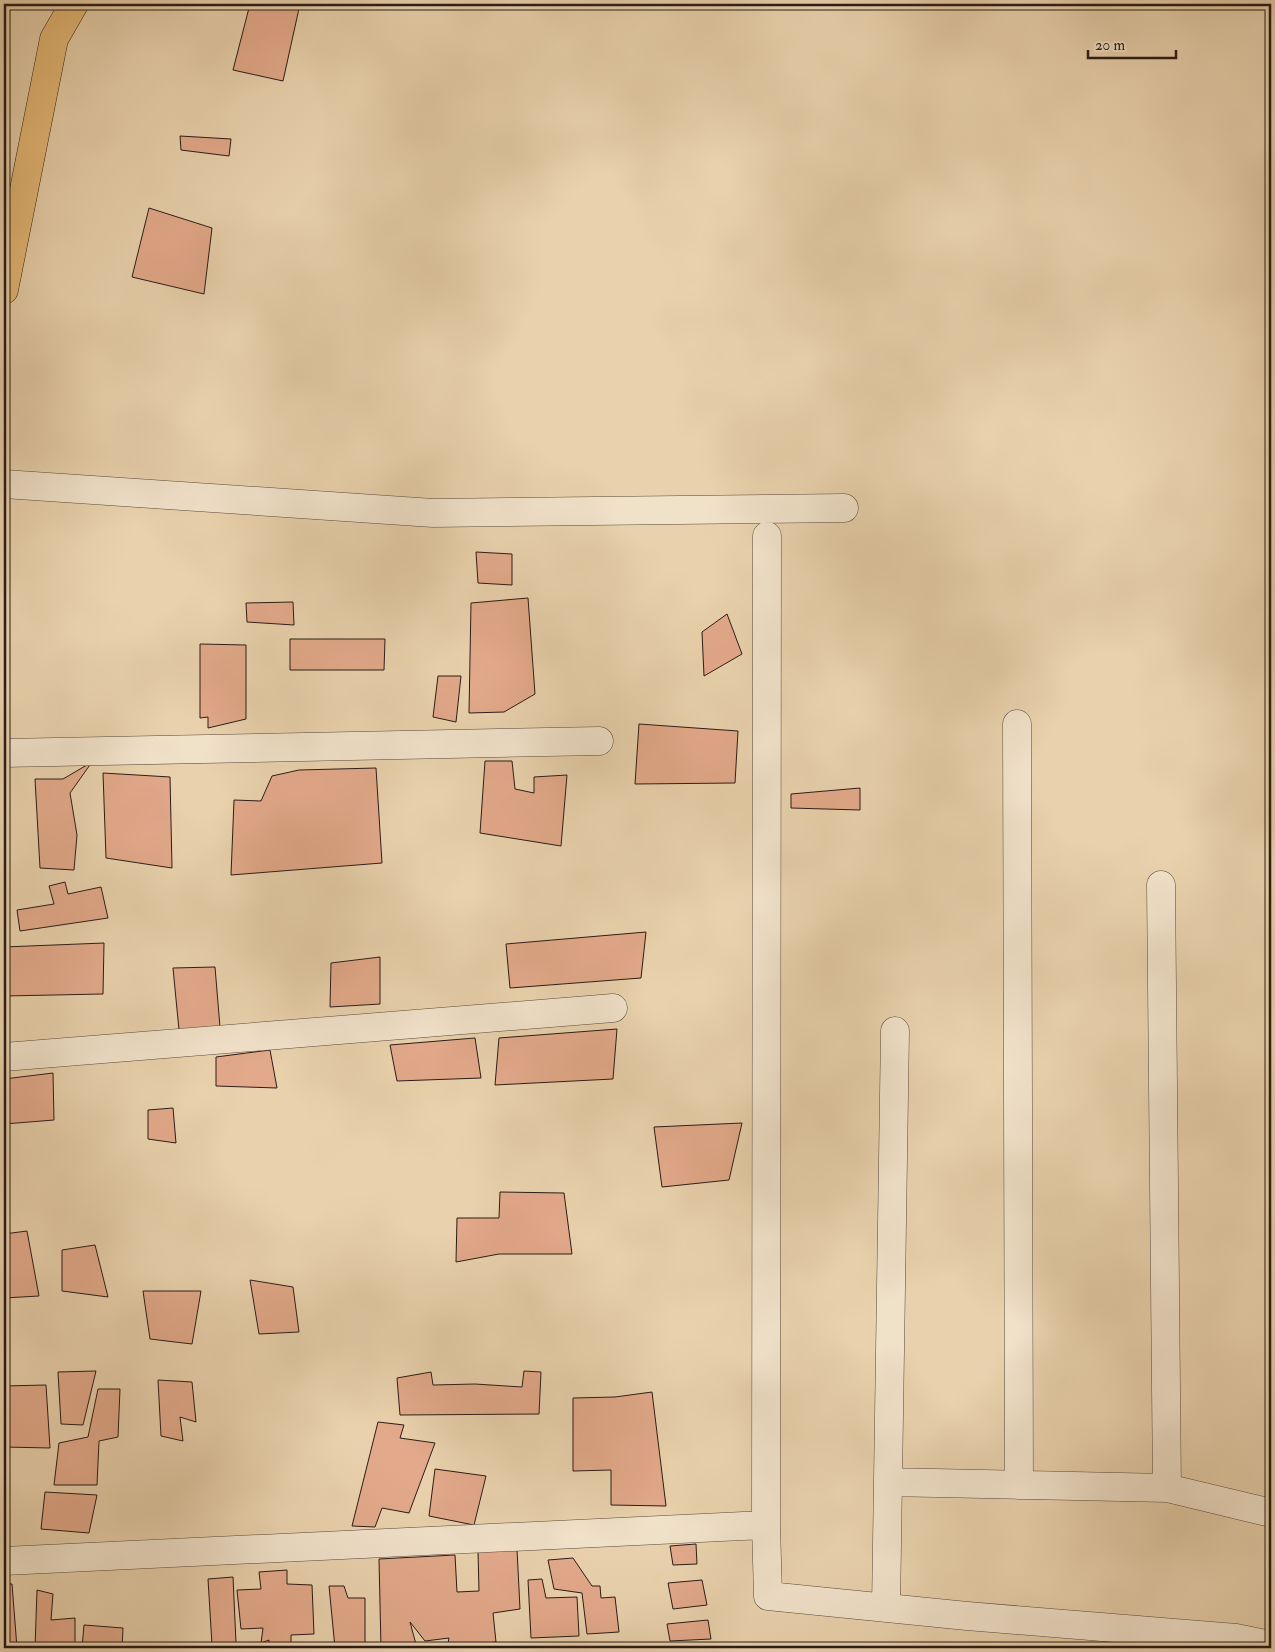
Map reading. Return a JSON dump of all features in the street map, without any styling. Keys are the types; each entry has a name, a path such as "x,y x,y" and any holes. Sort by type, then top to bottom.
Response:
{"main road":[{"path":"4,290 54,38 74,4"}],"street":[{"path":"54,38 62,4"},
{"path":"4,484 433,513 844,508"},
{"path":"768,536 766,1524 768,1596 1236,1638 1271,1645"},
{"path":"1017,724 1019,1485"},
{"path":"4,753 599,741"},
{"path":"1161,885 1167,1488"},
{"path":"4,1057 613,1008"},
{"path":"886,1608 896,1031"},
{"path":"888,1482 1167,1488 1271,1513"},
{"path":"4,1561 766,1524"}],"building":[{"path":"250,4 300,4 283,81 233,70"},
{"path":"180,136 231,139 229,156 181,150"},
{"path":"149,208 212,228 204,294 132,277"},
{"path":"476,552 512,554 512,585 478,583"},
{"path":"528,598 535,694 504,712 469,713 471,603"},
{"path":"293,602 294,625 247,622 246,603"},
{"path":"727,614 742,654 704,676 702,632"},
{"path":"290,639 385,639 384,670 290,670"},
{"path":"200,644 246,645 246,719 208,728 208,717 200,718"},
{"path":"438,676 461,676 456,722 433,717"},
{"path":"639,724 738,731 735,783 635,784"},
{"path":"485,761 512,761 515,789 534,793 534,777 567,775 561,846 480,833"},
{"path":"92,762 70,793 77,835 74,870 40,868 35,779 63,779"},
{"path":"376,768 382,863 231,875 234,800 261,801 272,776 299,770"},
{"path":"103,773 170,777 172,868 106,858"},
{"path":"860,788 860,810 791,808 791,794"},
{"path":"65,882 68,894 101,887 108,918 20,931 17,910 54,904 49,886"},
{"path":"646,932 641,978 510,988 506,944"},
{"path":"104,943 103,994 4,996 4,947"},
{"path":"380,957 380,1004 330,1007 331,963"},
{"path":"215,967 220,1027 179,1030 173,968"},
{"path":"617,1029 613,1079 495,1085 499,1038"},
{"path":"475,1038 481,1078 397,1081 390,1045"},
{"path":"270,1050 277,1088 216,1086 216,1057"},
{"path":"53,1073 54,1120 4,1124 4,1079"},
{"path":"173,1108 176,1143 148,1139 148,1110"},
{"path":"742,1123 729,1180 662,1187 654,1127"},
{"path":"500,1192 564,1193 572,1254 499,1254 456,1262 457,1218 499,1218"},
{"path":"27,1231 39,1296 4,1298 4,1234"},
{"path":"95,1245 108,1297 62,1291 62,1250"},
{"path":"250,1280 293,1287 299,1332 259,1334"},
{"path":"143,1291 201,1291 192,1344 150,1339"},
{"path":"96,1371 83,1425 61,1424 58,1372"},
{"path":"524,1371 541,1372 539,1414 400,1415 397,1378 431,1372 433,1385 475,1384 522,1387"},
{"path":"158,1380 192,1382 196,1422 180,1417 183,1441 161,1436"},
{"path":"46,1385 50,1448 4,1447 4,1386"},
{"path":"98,1389 120,1389 118,1437 99,1441 97,1485 54,1485 59,1443 88,1437"},
{"path":"652,1392 666,1506 611,1505 611,1470 573,1471 573,1398 615,1397"},
{"path":"378,1422 404,1425 400,1438 435,1443 409,1513 382,1508 375,1527 352,1526"},
{"path":"435,1469 486,1476 474,1525 429,1516"},
{"path":"45,1492 97,1495 89,1533 41,1529"},
{"path":"696,1544 697,1564 673,1565 670,1546"},
{"path":"517,1549 520,1609 493,1613 496,1642 447,1648 449,1638 425,1641 410,1622 417,1648 381,1648 379,1559 455,1555 457,1592 479,1591 478,1551"},
{"path":"573,1558 592,1586 600,1586 601,1598 615,1597 619,1632 587,1634 582,1593 554,1589 548,1560"},
{"path":"287,1570 287,1584 312,1585 314,1634 291,1635 291,1648 269,1648 269,1640 261,1643 263,1628 241,1629 237,1590 261,1589 259,1572"},
{"path":"233,1577 236,1643 212,1645 208,1579"},
{"path":"542,1579 546,1598 577,1597 579,1636 531,1638 528,1580"},
{"path":"702,1580 707,1605 673,1609 668,1583"},
{"path":"4,1584 12,1584 17,1648 4,1648"},
{"path":"329,1586 344,1586 348,1598 365,1598 365,1648 335,1648"},
{"path":"37,1590 53,1594 51,1620 75,1618 75,1648 35,1648"},
{"path":"708,1620 711,1639 670,1641 667,1624"},
{"path":"84,1625 123,1628 122,1648 82,1648"}]}
